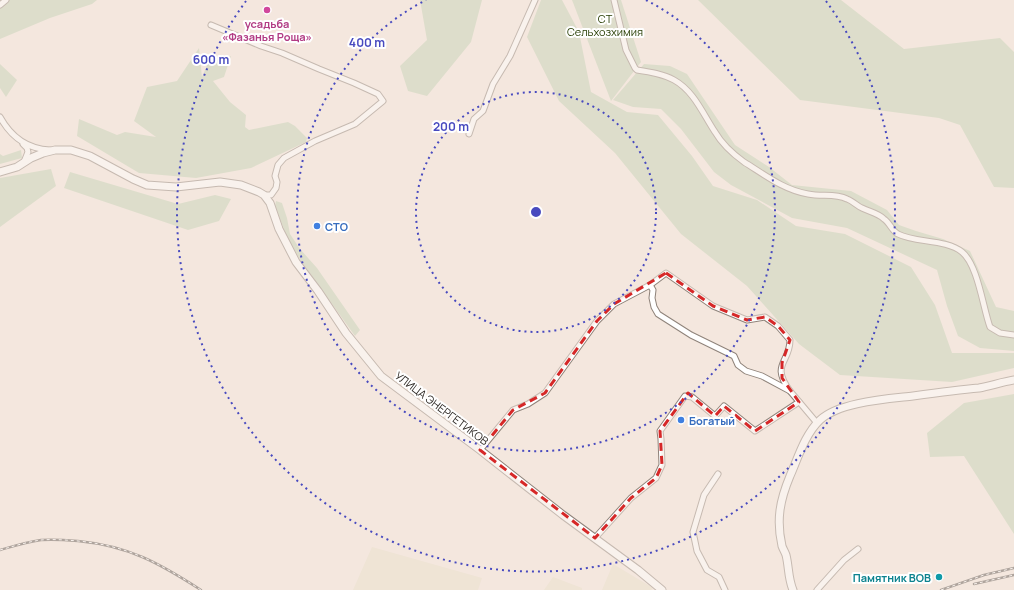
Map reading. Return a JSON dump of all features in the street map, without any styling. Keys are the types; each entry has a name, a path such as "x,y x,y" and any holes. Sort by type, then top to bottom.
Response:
{"main road":[{"path":"0,172 17,167 43,153 55,150 71,150 90,156 147,185 176,187 225,182 250,188 267,195"},
{"name":"УЛИЦА ЭНЕРГЕТИКОВ","path":"267,195 279,229 296,262 318,290 346,333 381,376 662,590"},
{"path":"793,590 789,581 786,555 782,547 780,506 787,483 806,440 821,419 831,413 871,401 981,387 1014,380"}],"street":[{"path":"0,5 6,0"},
{"path":"469,134 474,119 483,111 493,84 510,56 535,0"},
{"path":"614,0 626,50 634,68 637,70 662,75 675,80 682,85 697,102 718,137 734,155 792,190 810,195 840,196 848,199 863,209 880,216 889,223 898,234 906,237 935,242 958,250 968,259 974,271 984,300 990,328 1000,333 1014,335"},
{"path":"211,25 354,83 378,94 383,101 355,124 315,141 284,158 278,165 275,176 277,182 276,188 267,195"},
{"path":"0,118 10,132 27,148 28,152 24,163"},
{"path":"21,142 36,148 55,150"},
{"path":"480,450 513,410 528,404 545,393 596,321 605,312 614,304 650,285 666,274 714,306 747,320 766,316 778,326 790,340 790,346 782,363 782,378 790,391 817,423"},
{"path":"650,285 653,290 652,298 654,307 658,314 691,335 734,356 738,365 746,371 762,376 790,391"},
{"path":"595,538 631,498 656,478 662,465 660,431 685,396 692,397 715,416 724,406 755,431 799,402"},
{"path":"718,474 704,494 693,532 697,551 707,570 719,577 725,590"},
{"path":"817,590 844,560 858,549"}],"highlighted area":[{"path":"666,273 713,306 747,320 765,317 778,326 790,340 782,363 782,378 799,402 755,431 724,406 715,416 688,393 660,431 662,465 656,478 631,498 595,538 480,450 513,410 545,393 597,321 614,304"}],"shaded area":[{"path":"372,547 482,578 478,590 353,590"},
{"path":"613,564 653,588 651,590 602,590"},
{"path":"553,577 582,588 582,590 544,590"}],"green space":[{"path":"0,0 97,0 92,4 50,18 0,39"},
{"path":"420,0 482,0 471,42 427,96 408,91 400,66 427,40"},
{"path":"541,0 562,0 579,32 591,92 627,112 658,115 692,156 713,186 757,200 796,226 845,234 911,267 935,305 952,353 1014,353 1014,368 952,382 840,375 799,344 747,286 681,234 615,153 559,101 527,37"},
{"name":"СТ Сельхозхимия","path":"572,0 621,0 641,62 611,101"},
{"path":"698,0 841,0 904,49 1000,38 1014,52 1014,188 994,187 960,125 939,118 800,100"},
{"path":"199,48 202,77 208,63 231,56 224,77 213,81 230,102 246,115 245,127 249,130 288,122 295,126 307,138 306,142 251,168 196,178 139,173 77,136 79,119 117,135 125,132 156,137 134,121 147,87 177,81"},
{"path":"0,64 17,80 6,97 0,88"},
{"path":"644,64 670,66 687,74 735,145 769,167 792,185 851,191 887,210 899,225 943,239 970,251 996,307 1014,311 1014,351 980,348 958,336 947,306 937,270 847,228 792,218 731,185 714,172 681,129 661,109 633,107 613,100"},
{"path":"21,150 22,158 0,164 0,154 3,156"},
{"path":"51,169 56,186 0,227 0,178"},
{"path":"70,172 178,204 215,195 231,199 219,221 188,230 64,188"},
{"path":"276,201 282,203 290,234 300,249 317,268 360,330 355,336 301,261 287,237 275,206"},
{"path":"1014,394 1014,534 964,456 930,457 927,433 964,403"}],"railway":[{"path":"0,550 41,540 64,540 96,543 143,557 201,590"},
{"path":"941,590 984,575 1014,568"},
{"path":"974,584 1014,575"}],"place":[{"name":"усадьба «Фазанья Роща»","path":"267,10"},
{"name":"СТО","path":"317,226"},
{"name":"Богатый","path":"681,420"},
{"name":"Памятник ВОВ","path":"939,577"}]}
